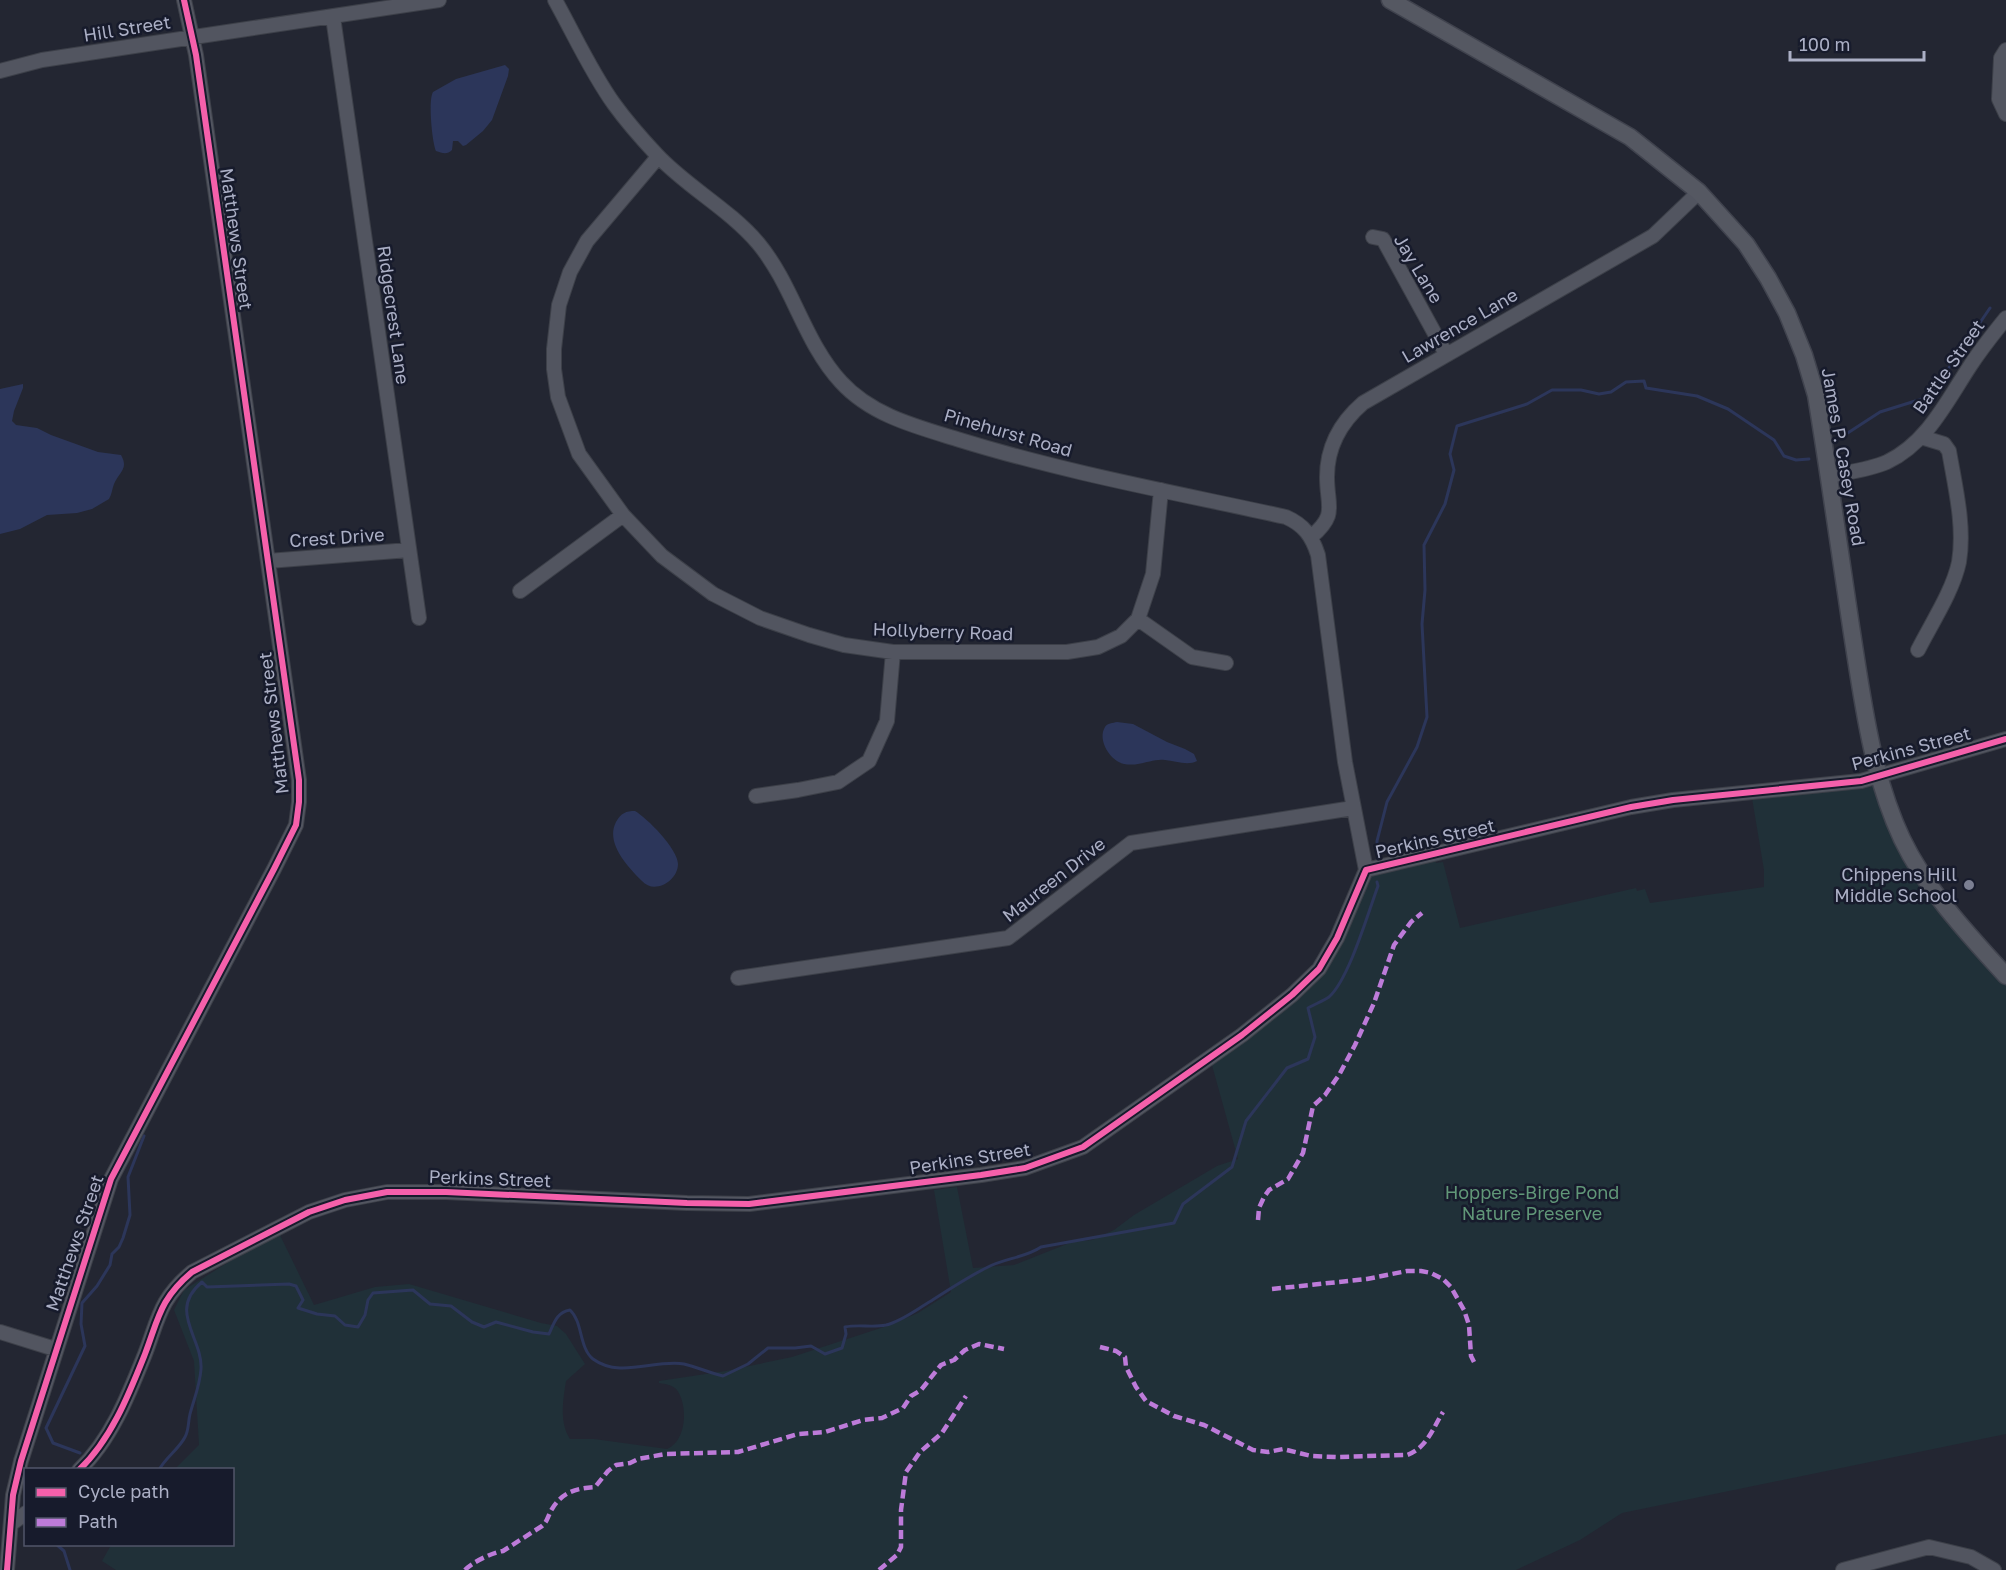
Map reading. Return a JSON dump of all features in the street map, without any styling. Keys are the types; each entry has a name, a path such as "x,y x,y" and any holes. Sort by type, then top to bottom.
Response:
{"main road":[{"name":"James P. Casey Road","path":"1390,0 1630,137 1699,192 1746,244 1768,278 1787,313 1804,355 1816,395 1858,674 1878,775 1896,824 1911,855 1953,915 2006,976"}],"street":[{"name":"Matthews Street","path":"7,1570 10,1524 7,1494 21,1461 111,1179 296,825 299,802 299,780 196,55 184,0"},
{"name":"Hill Street","path":"0,71 42,60 333,18 439,0"},
{"name":"Pinehurst Road","path":"555,0 614,105 658,157 736,221 758,243 780,273 802,322 820,354 841,382 865,403 883,414 907,423 1010,456 1286,517 1298,522 1311,537"},
{"name":"Ridgecrest Lane","path":"333,18 419,618"},
{"path":"2006,50 2001,58 1999,99 2006,114"},
{"name":"Hollyberry Road","path":"658,157 587,241 570,272 559,306 554,349 558,397 579,454 623,515 662,556 713,594 760,618 844,645 893,651 1067,652 1098,646 1121,636 1138,619"},
{"name":"Lawrence Lane","path":"1311,537 1324,526 1330,511 1327,477 1334,439 1342,424 1364,403 1653,236 1699,192"},
{"name":"Jay Lane","path":"1373,237 1383,239 1446,354"},
{"name":"Battle Street","path":"1829,476 1887,462 1906,451 1921,437 1940,413 1983,347 2006,318"},
{"name":"Battle Street","path":"1918,650 1959,562 1960,530 1949,451 1944,444 1921,437"},
{"path":"1161,490 1153,573 1138,619 1192,657 1226,663"},
{"path":"520,591 623,515"},
{"path":"1311,537 1318,555 1340,726 1366,870"},
{"name":"Crest Drive","path":"268,561 409,550"},
{"path":"756,796 838,782 869,761 887,721 893,651"},
{"name":"Perkins Street","path":"81,1468 95,1452 116,1418 131,1389 166,1299 177,1285 192,1272 291,1220 345,1200 407,1191 749,1204 1025,1168 1083,1147 1242,1035 1292,995 1319,969 1340,930 1366,870 1632,807 1673,800 1861,781 2006,739"},
{"name":"Maureen Drive","path":"738,978 1008,938 1131,843 1353,808"},
{"path":"0,1332 55,1349"},
{"path":"10,1524 24,1514"},
{"path":"1843,1570 1929,1547 1971,1557 1994,1570"}],"green space":[{"name":"Hoppers-Birge Pond Nature Preserve","path":"1878,775 1903,840 2006,976 2006,1434 1622,1513 1580,1540 1516,1570 116,1570 102,1561 110,1546 234,1546 234,1468 176,1468 199,1445 194,1361 174,1310 184,1290 278,1231 314,1305 375,1287 409,1284 557,1326 566,1334 585,1364 566,1381 563,1418 570,1439 594,1439 667,1449 679,1439 682,1431 683,1404 677,1390 659,1381 726,1371 792,1357 890,1325 918,1313 951,1292 934,1190 957,1187 973,1268 1014,1265 1072,1242 1092,1240 1114,1230 1134,1215 1217,1166 1238,1159 1210,1058 1319,969 1366,870 1434,856 1436,863 1443,862 1460,928 1636,888 1637,891 1645,889 1650,903 1764,887 1764,870 1751,792"}],"water":[{"path":"505,65 509,69 508,76 492,120 466,145 463,146 458,141 453,141 450,152 436,151 431,121 433,92 456,79"},
{"path":"23,384 12,421 16,425 37,428 98,452 121,455 124,467 114,484 109,499 92,509 77,513 47,515 20,529 0,534 0,389"},
{"path":"1117,722 1133,724 1185,749 1194,754 1197,761 1186,763 1160,760 1130,765 1119,762 1106,749 1103,738 1106,726"},
{"path":"629,811 635,811 661,834 677,858 677,870 674,876 670,881 659,886 647,885 630,869 613,838 613,830 620,816"}],"waterway":[{"path":"1840,438 1880,412 1925,398 1933,391 1990,308"},
{"path":"1378,858 1377,841 1387,802 1417,747 1427,717 1422,624 1425,590 1424,545 1445,504 1454,470 1450,454 1457,426 1527,404 1552,390 1581,390 1599,394 1611,392 1626,382 1644,381 1646,388 1697,396 1728,409 1774,440 1784,456 1796,460 1809,459"},
{"path":"160,1468 186,1434 198,1386 200,1358 189,1325 187,1303 202,1282 207,1287 289,1284 296,1286 303,1300 298,1308 317,1314 335,1316 345,1325 358,1327 373,1293 413,1290 430,1304 451,1306 472,1322 484,1327 496,1322 549,1334 559,1316 570,1310 577,1321 585,1348 593,1359 603,1365 626,1368 684,1364 723,1376 748,1364 768,1348 811,1346 825,1354 842,1348 846,1334 845,1327 881,1326 892,1323 986,1268 1028,1254 1041,1247 1174,1223 1183,1204 1232,1167 1246,1121 1287,1068 1308,1059 1315,1037 1308,1008 1329,997 1344,976 1378,886 1377,882"},
{"path":"80,1453 53,1443 46,1428 85,1346 81,1324 82,1303 97,1286 110,1265 112,1254 119,1247 123,1238 130,1215 128,1177 144,1136"},
{"path":"58,1546 64,1551 70,1570"}],"marked path":[{"path":"1258,1220 1259,1208 1264,1197 1269,1190 1288,1179 1303,1153 1313,1106 1325,1095 1339,1075 1355,1045 1374,1003 1394,945 1411,922 1422,913"},
{"path":"1272,1289 1367,1279 1407,1271 1431,1273 1443,1279 1451,1287 1464,1310 1469,1325 1471,1356 1474,1362"},
{"path":"465,1570 482,1558 503,1551 542,1526 560,1499 576,1490 595,1487 616,1465 665,1454 738,1452 798,1434 825,1432 863,1420 882,1418 903,1408 911,1396 921,1390 941,1365 954,1360 965,1350 979,1344 1004,1349"},
{"path":"1100,1347 1116,1351 1125,1357 1126,1367 1146,1401 1174,1416 1204,1425 1253,1450 1268,1452 1283,1449 1311,1456 1336,1457 1407,1455 1425,1443 1443,1412"},
{"path":"879,1570 897,1555 901,1547 901,1510 906,1472 920,1452 942,1433 966,1396"}],"cycle path":[{"path":"7,1570 13,1495 21,1461 111,1179 296,825 299,802 299,780 196,55 184,0"},
{"path":"81,1468 110,1431 126,1400 162,1309 181,1282 192,1272 309,1212 345,1200 387,1192 446,1192 749,1204 1025,1168 1083,1147 1242,1035 1292,995 1319,969 1337,938 1366,870 1631,807 1673,800 1861,781 2006,739"}],"place":[{"name":"Chippens Hill Middle School","path":"1969,885"}]}
